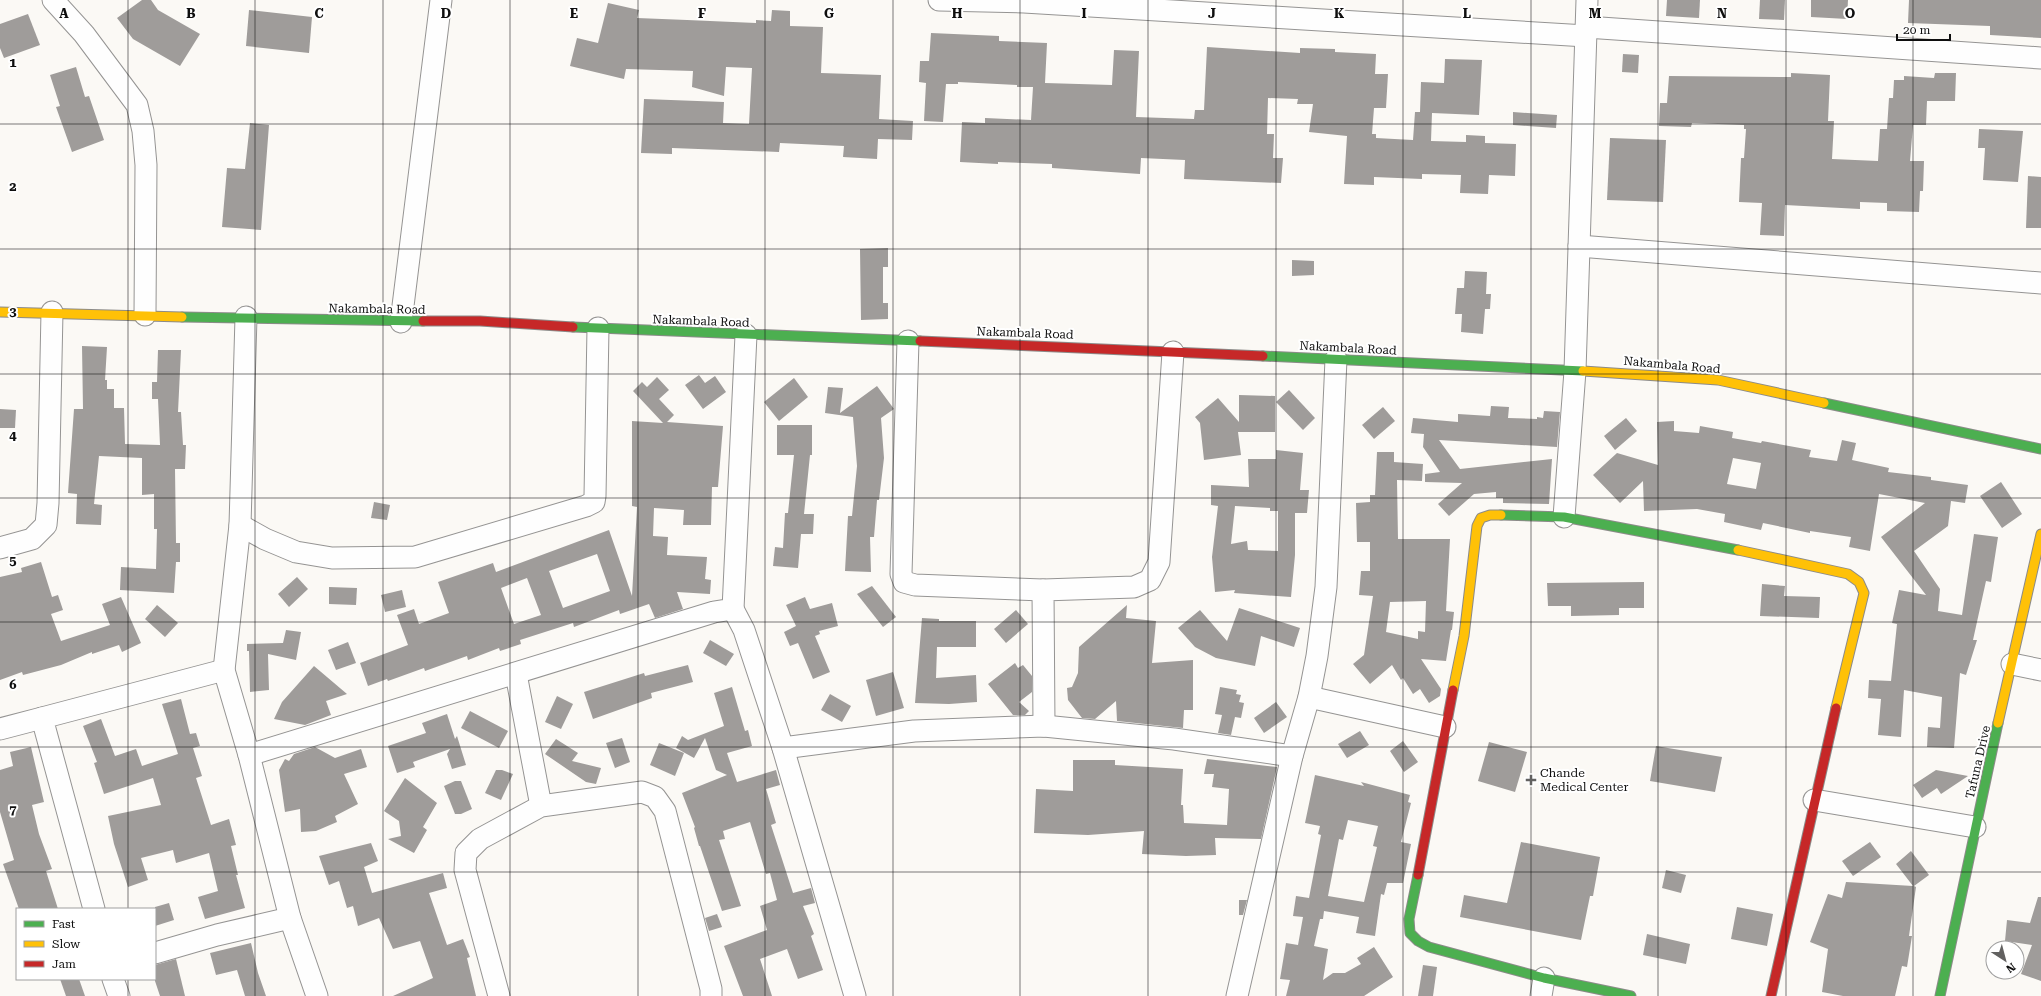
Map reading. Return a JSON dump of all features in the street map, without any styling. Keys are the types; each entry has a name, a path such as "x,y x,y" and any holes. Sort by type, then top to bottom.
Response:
{"main road":[{"name":"Nakambala Road","path":"0,312 52,312 401,322 480,322 1650,374 1718,380 2041,448"},
{"path":"1631,996 1543,987 1429,947 1418,941 1410,933 1409,919 1445,727 1464,636 1477,526 1481,518 1490,515 1564,517 1716,545 1848,574 1859,582 1864,593 1814,800 1772,996"},
{"name":"Tafuna Drive","path":"1940,996 1975,827 2041,534"}],"street":[{"path":"54,0 84,34 137,104 143,131 146,165 145,315"},
{"path":"401,322 441,0"},
{"path":"940,0 1024,2 2041,58"},
{"path":"1564,517 1575,371 1588,0"},
{"path":"1579,246 2041,283"},
{"path":"0,548 32,539 46,525 48,502 52,312"},
{"path":"246,318 240,525 224,670 249,755 290,918 317,996"},
{"path":"240,525 264,540 296,552 332,558 415,556 586,506 594,502 598,328"},
{"path":"746,335 733,609 744,630 783,748 855,996"},
{"path":"908,340 901,574 904,582 915,585 1043,590 1134,587 1150,580 1159,562 1173,352"},
{"path":"1237,996 1292,756 1309,697 1317,656 1326,587 1336,359"},
{"path":"1043,590 1044,726"},
{"path":"249,755 714,612 733,609"},
{"path":"2012,664 2041,670"},
{"path":"0,729 224,670"},
{"path":"516,674 541,806"},
{"path":"1309,697 1445,727"},
{"path":"42,718 94,908"},
{"path":"783,748 914,731 1044,726 1174,739 1292,756"},
{"path":"499,996 465,870 466,853 480,839 541,806 642,792 655,797 665,811 711,989 711,996"},
{"path":"1814,800 1975,827"},
{"path":"156,954 217,935 290,918"},
{"path":"113,980 119,996"}],"building":[{"path":"142,0 151,0 158,10 200,34 180,66 133,39 117,18"},
{"path":"1667,0 1700,0 1699,18 1666,16"},
{"path":"1760,0 1785,0 1784,20 1759,19"},
{"path":"1811,0 1848,0 1847,19 1811,17"},
{"path":"1909,0 2041,0 2041,38 1990,35 1990,26 1908,23"},
{"path":"608,3 639,10 637,18 756,23 756,20 771,21 772,10 790,11 790,26 823,27 821,73 881,75 879,119 913,121 912,140 878,139 877,159 843,157 844,146 780,143 779,152 672,148 672,154 641,153 644,99 724,102 723,123 749,124 752,68 726,67 724,96 692,87 693,71 626,69 624,79 570,66 577,38 598,43"},
{"path":"249,10 312,17 309,53 246,46"},
{"path":"28,14 40,45 4,58 0,48 0,24"},
{"path":"931,33 999,36 999,41 1047,43 1045,83 1112,85 1114,50 1139,51 1136,117 1194,119 1195,110 1204,110 1207,47 1300,53 1300,48 1335,49 1335,52 1376,54 1375,74 1388,74 1386,108 1374,108 1372,134 1376,134 1376,138 1413,140 1415,112 1420,112 1421,82 1444,83 1445,59 1482,60 1479,115 1432,113 1431,141 1466,142 1466,135 1485,136 1485,143 1516,144 1515,176 1489,175 1488,194 1460,193 1461,175 1422,174 1422,179 1374,177 1374,185 1344,184 1347,136 1309,132 1313,104 1297,104 1298,99 1268,98 1267,134 1274,134 1273,158 1283,158 1281,183 1184,179 1185,160 1141,158 1140,174 1052,168 1052,164 960,162 962,122 985,123 985,118 1031,120 1033,87 958,82 958,84 946,84 943,122 924,121 926,83 919,82 920,61 929,61"},
{"path":"1623,54 1639,55 1638,73 1622,72"},
{"path":"76,67 85,97 89,96 104,140 72,152 56,107 60,106 50,75"},
{"path":"1791,73 1830,75 1828,121 1834,121 1832,159 1878,161 1880,129 1887,129 1889,98 1893,98 1894,80 1904,80 1904,76 1934,78 1935,73 1956,73 1955,101 1927,101 1926,125 1913,125 1910,161 1924,161 1923,191 1920,191 1919,212 1887,211 1887,203 1860,202 1860,209 1785,205 1784,236 1760,235 1762,203 1739,202 1741,158 1744,158 1746,129 1744,129 1744,125 1692,123 1691,127 1659,126 1660,103 1667,103 1669,76 1791,77"},
{"path":"1513,112 1557,115 1556,128 1513,125"},
{"path":"250,123 269,125 261,230 222,227 227,168 245,169"},
{"path":"1979,129 2023,131 2018,182 1983,180 1985,148 1978,148"},
{"path":"1610,138 1666,140 1663,202 1607,200"},
{"path":"2028,176 2041,177 2041,228 2026,228"},
{"path":"888,248 888,267 883,267 883,303 888,303 888,319 861,320 860,249"},
{"path":"1292,260 1314,261 1314,275 1292,276"},
{"path":"1465,271 1487,272 1486,294 1491,294 1490,309 1485,309 1483,334 1461,332 1462,314 1455,314 1457,288 1464,288"},
{"path":"82,346 107,347 105,380 107,380 107,389 114,389 114,408 124,408 125,444 160,445 158,399 152,399 152,382 157,382 158,350 181,350 178,412 181,412 183,445 186,445 185,469 175,469 176,543 180,543 180,562 176,562 174,593 120,590 121,567 156,569 157,529 154,529 154,494 142,495 142,458 99,456 94,504 102,505 101,525 76,524 77,494 68,493 74,409 83,409"},
{"path":"699,375 705,383 715,376 726,392 703,409 685,385"},
{"path":"657,377 669,390 659,399 674,415 667,422 723,426 718,487 712,487 711,525 683,525 684,510 654,508 653,536 668,537 667,555 707,557 705,579 711,580 710,594 677,592 683,609 655,618 649,604 620,614 619,610 574,627 573,623 520,640 521,644 500,651 499,648 468,660 467,656 425,671 424,668 388,681 387,679 368,686 360,663 408,645 397,615 414,609 419,624 449,613 438,582 493,563 496,572 609,530 632,596 637,507 632,506 632,421 663,423 633,391 642,382 647,387","holes":["597,554 610,591 563,608 549,571","527,578 541,615 514,624 501,588"]},
{"path":"794,378 808,397 779,421 764,402"},
{"path":"877,386 894,409 881,418 884,458 879,500 877,500 874,537 870,537 871,572 845,571 848,516 852,516 857,466 853,417 825,413 828,387 843,388 840,413"},
{"path":"1289,390 1315,418 1303,430 1276,402"},
{"path":"1239,395 1275,396 1275,432 1238,432 1241,455 1204,460 1200,423 1195,417 1218,398 1239,422"},
{"path":"1491,406 1509,407 1508,418 1537,419 1537,417 1543,418 1544,411 1560,412 1557,447 1439,440 1460,469 1552,459 1549,504 1503,503 1503,498 1496,498 1496,492 1474,494 1449,516 1438,504 1462,483 1425,482 1425,474 1440,472 1423,447 1424,434 1411,433 1413,418 1458,422 1458,414 1490,416"},
{"path":"1383,407 1395,421 1374,439 1362,425"},
{"path":"0,409 16,410 15,428 0,428"},
{"path":"1626,418 1637,431 1615,450 1604,436"},
{"path":"1674,421 1674,431 1699,433 1700,426 1733,432 1732,438 1761,443 1762,441 1811,450 1809,457 1837,461 1842,440 1856,443 1852,460 1889,468 1888,472 1931,477 1931,480 1968,485 1965,503 1951,501 1948,526 1914,551 1940,589 1938,611 1962,615 1974,534 1998,537 1991,582 1986,581 1973,640 1977,640 1966,675 1960,673 1954,748 1927,747 1928,727 1940,728 1942,697 1904,690 1901,737 1878,735 1881,699 1868,698 1869,680 1891,681 1897,624 1892,623 1899,590 1926,595 1881,537 1925,503 1879,494 1870,551 1849,547 1851,537 1810,531 1810,533 1763,523 1761,530 1724,522 1725,514 1697,509 1644,511 1643,481 1620,503 1593,475 1617,453 1658,465 1657,422","holes":["1733,458 1761,463 1756,489 1727,484"]},
{"path":"777,425 812,425 812,455 810,455 804,514 814,514 813,534 801,534 798,568 773,566 775,547 783,548 785,513 788,513 794,455 777,455"},
{"path":"1276,450 1303,453 1300,490 1309,490 1307,513 1295,513 1295,555 1291,597 1234,593 1235,590 1215,592 1212,557 1218,506 1211,505 1211,485 1249,487 1248,459 1276,459","holes":["1235,506 1270,508 1270,511 1278,511 1278,551 1248,550 1247,541 1231,544"]},
{"path":"1377,452 1394,452 1394,462 1423,464 1422,481 1397,480 1398,539 1450,539 1446,611 1454,612 1452,630 1446,661 1421,659 1441,689 1440,696 1429,703 1420,689 1413,694 1403,678 1401,680 1392,665 1370,684 1353,664 1364,655 1373,596 1359,595 1361,571 1370,571 1370,542 1357,542 1356,503 1370,502 1370,495 1375,495","holes":["1426,601 1425,632 1418,631 1418,639 1386,632 1390,602"]},
{"path":"2001,482 2022,514 2002,528 1980,496"},
{"path":"374,502 390,505 387,520 371,518"},
{"path":"41,562 52,597 58,595 63,610 51,614 61,641 110,625 102,604 121,597 141,643 122,652 119,645 92,654 92,652 61,665 23,675 22,672 0,680 0,577 22,572 21,568"},
{"path":"297,577 308,589 289,607 278,594"},
{"path":"1644,582 1644,608 1619,608 1619,615 1571,616 1571,606 1548,606 1547,583"},
{"path":"1762,584 1785,586 1784,596 1820,597 1819,618 1760,616"},
{"path":"872,586 896,617 883,627 857,594"},
{"path":"329,587 357,588 356,605 329,604"},
{"path":"402,590 406,607 385,612 381,595"},
{"path":"805,597 810,609 832,603 838,626 819,631 820,634 815,636 830,672 813,679 798,643 790,646 784,632 796,626 786,605"},
{"path":"157,605 178,623 165,637 145,619"},
{"path":"1127,605 1126,618 1156,621 1152,663 1193,660 1193,710 1184,710 1183,728 1117,721 1116,701 1095,719 1082,718 1068,700 1067,688 1072,687 1078,673 1079,647"},
{"path":"1239,608 1300,628 1294,647 1261,636 1255,666 1216,658 1195,647 1178,628 1200,610 1227,641"},
{"path":"1016,610 1028,624 1006,643 994,629"},
{"path":"922,618 939,619 939,621 976,621 976,647 937,647 936,678 976,675 977,702 949,704 915,703"},
{"path":"286,630 301,632 296,660 268,654 269,690 250,692 249,651 247,651 247,644 283,643"},
{"path":"710,640 734,654 726,666 703,653"},
{"path":"348,642 356,663 336,670 328,650"},
{"path":"1015,663 1018,668 1023,665 1032,676 1032,692 1019,702 1029,711 1025,715 1013,715 988,684"},
{"path":"688,665 693,682 651,693 652,698 593,719 584,692 644,673 645,676"},
{"path":"314,666 347,694 326,701 331,715 305,725 274,719 282,702"},
{"path":"893,672 904,708 876,716 866,680"},
{"path":"732,687 745,731 748,730 752,746 727,753 737,782 776,770 780,785 766,789 776,823 771,825 793,893 811,888 815,903 803,906 814,934 811,936 823,970 798,979 787,949 760,959 772,996 743,996 724,946 767,930 760,906 777,900 770,873 766,874 750,822 723,831 725,839 719,840 741,906 722,911 699,846 695,827 682,793 727,775 716,770 705,738 694,758 676,748 682,736 688,740 724,726 714,693"},
{"path":"1220,687 1237,690 1236,694 1241,695 1239,702 1244,703 1241,718 1235,717 1231,735 1218,733 1222,715 1215,714"},
{"path":"830,694 851,706 842,722 821,710"},
{"path":"557,696 573,704 561,729 545,722"},
{"path":"181,699 190,734 196,733 200,746 193,748 202,776 196,778 211,825 229,819 236,845 231,846 238,875 236,875 245,908 205,919 198,897 218,891 209,853 176,863 173,850 141,858 148,880 128,887 114,844 108,816 161,805 153,778 104,794 94,763 97,762 83,726 101,719 115,756 136,749 142,766 178,754 162,704"},
{"path":"1276,702 1287,717 1264,733 1254,718"},
{"path":"470,711 508,731 499,748 461,728"},
{"path":"447,714 455,739 457,736 466,765 452,769 447,754 450,749 413,762 415,767 397,773 388,746 426,733 422,723"},
{"path":"1360,731 1369,745 1347,758 1338,744"},
{"path":"622,738 630,762 615,768 606,743"},
{"path":"556,739 578,753 572,761 601,768 596,784 586,782 545,754"},
{"path":"1403,741 1418,762 1404,772 1390,751"},
{"path":"1489,742 1527,752 1515,792 1478,781"},
{"path":"659,743 684,753 675,776 650,765"},
{"path":"1656,746 1722,757 1715,792 1650,781"},
{"path":"31,747 44,802 32,805 39,834 52,869 46,871 58,908 19,908 3,864 14,860 0,812 0,770 13,766 10,752"},
{"path":"315,747 335,758 361,749 367,767 344,774 358,804 335,816 337,822 316,831 301,832 300,809 285,812 279,770 285,759 289,761 294,754"},
{"path":"1207,759 1277,767 1261,839 1215,838 1216,855 1186,856 1142,854 1144,831 1088,835 1034,833 1036,789 1073,791 1073,760 1115,760 1115,765 1183,769 1181,805 1183,805 1184,823 1227,825 1229,789 1212,787 1214,774 1204,774"},
{"path":"496,770 502,770 513,774 501,800 485,793"},
{"path":"1936,770 1968,776 1941,794 1937,788 1922,798 1913,785"},
{"path":"1315,775 1364,786 1361,782 1410,795 1408,802 1411,803 1401,842 1411,844 1403,883 1387,883 1384,895 1381,894 1375,936 1356,933 1359,917 1324,911 1323,919 1320,919 1314,946 1328,949 1323,980 1333,973 1345,973 1361,964 1357,958 1374,947 1393,977 1364,996 1286,996 1290,980 1280,979 1286,943 1298,945 1303,917 1293,916 1296,896 1309,898 1321,835 1318,834 1320,826 1305,823","holes":["1348,820 1378,826 1373,846 1377,847 1364,902 1328,896 1339,839 1343,840"]},
{"path":"405,778 437,803 423,827 427,830 414,853 388,839 401,836 399,821 384,811"},
{"path":"455,781 461,781 472,809 461,814 455,814 444,786"},
{"path":"1521,842 1600,857 1593,896 1590,896 1581,940 1460,917 1464,895 1507,903"},
{"path":"1870,842 1881,857 1853,876 1842,861"},
{"path":"371,843 378,861 364,867 372,893 443,873 447,888 429,893 447,945 463,939 470,957 467,958 476,996 393,996 433,978 420,941 393,949 379,918 358,926 353,906 347,908 339,881 329,885 319,856"},
{"path":"1911,851 1929,875 1914,886 1916,887 1909,936 1912,936 1907,967 1902,966 1895,996 1843,996 1822,992 1828,949 1810,942 1828,894 1842,898 1846,882 1913,886 1896,864"},
{"path":"1666,870 1686,875 1681,893 1662,888"},
{"path":"2038,897 2041,897 2041,981 2025,975 2025,963 2032,945 2025,944 2025,940 2005,940 2007,920 2030,923"},
{"path":"1239,900 1247,900 1243,915 1239,915"},
{"path":"169,903 174,920 156,926 155,907"},
{"path":"1737,907 1773,914 1767,946 1731,939"},
{"path":"717,914 722,927 709,931 705,918"},
{"path":"1647,934 1690,944 1686,964 1643,955"},
{"path":"251,943 258,973 266,996 245,996 237,970 216,975 210,953"},
{"path":"176,959 185,996 160,996 155,981 156,965"},
{"path":"1423,965 1437,967 1433,996 1418,996"},
{"path":"60,980 79,980 85,996 66,996"}],"traffic: fast":[{"path":"182,317 423,321"},
{"path":"573,327 920,341"},
{"path":"1263,356 1583,371"},
{"path":"1824,403 2041,449"},
{"path":"1501,515 1564,517 1738,550"},
{"path":"1940,996 1998,723"},
{"path":"1418,875 1409,919 1410,933 1418,941 1429,947 1544,978 1631,996"}],"traffic: slow":[{"path":"0,312 182,317"},
{"path":"1583,371 1718,380 1824,403"},
{"path":"1453,690 1464,636 1477,526 1481,518 1490,515 1501,515"},
{"path":"1998,723 2041,534"},
{"path":"1738,550 1848,574 1859,582 1864,593 1836,708"}],"traffic: jam":[{"path":"423,321 480,321 573,327"},
{"path":"920,341 1263,356"},
{"path":"1418,875 1453,690"},
{"path":"1771,996 1836,708"}],"place":[{"name":"Chande Medical Center","path":"1531,780"}]}
